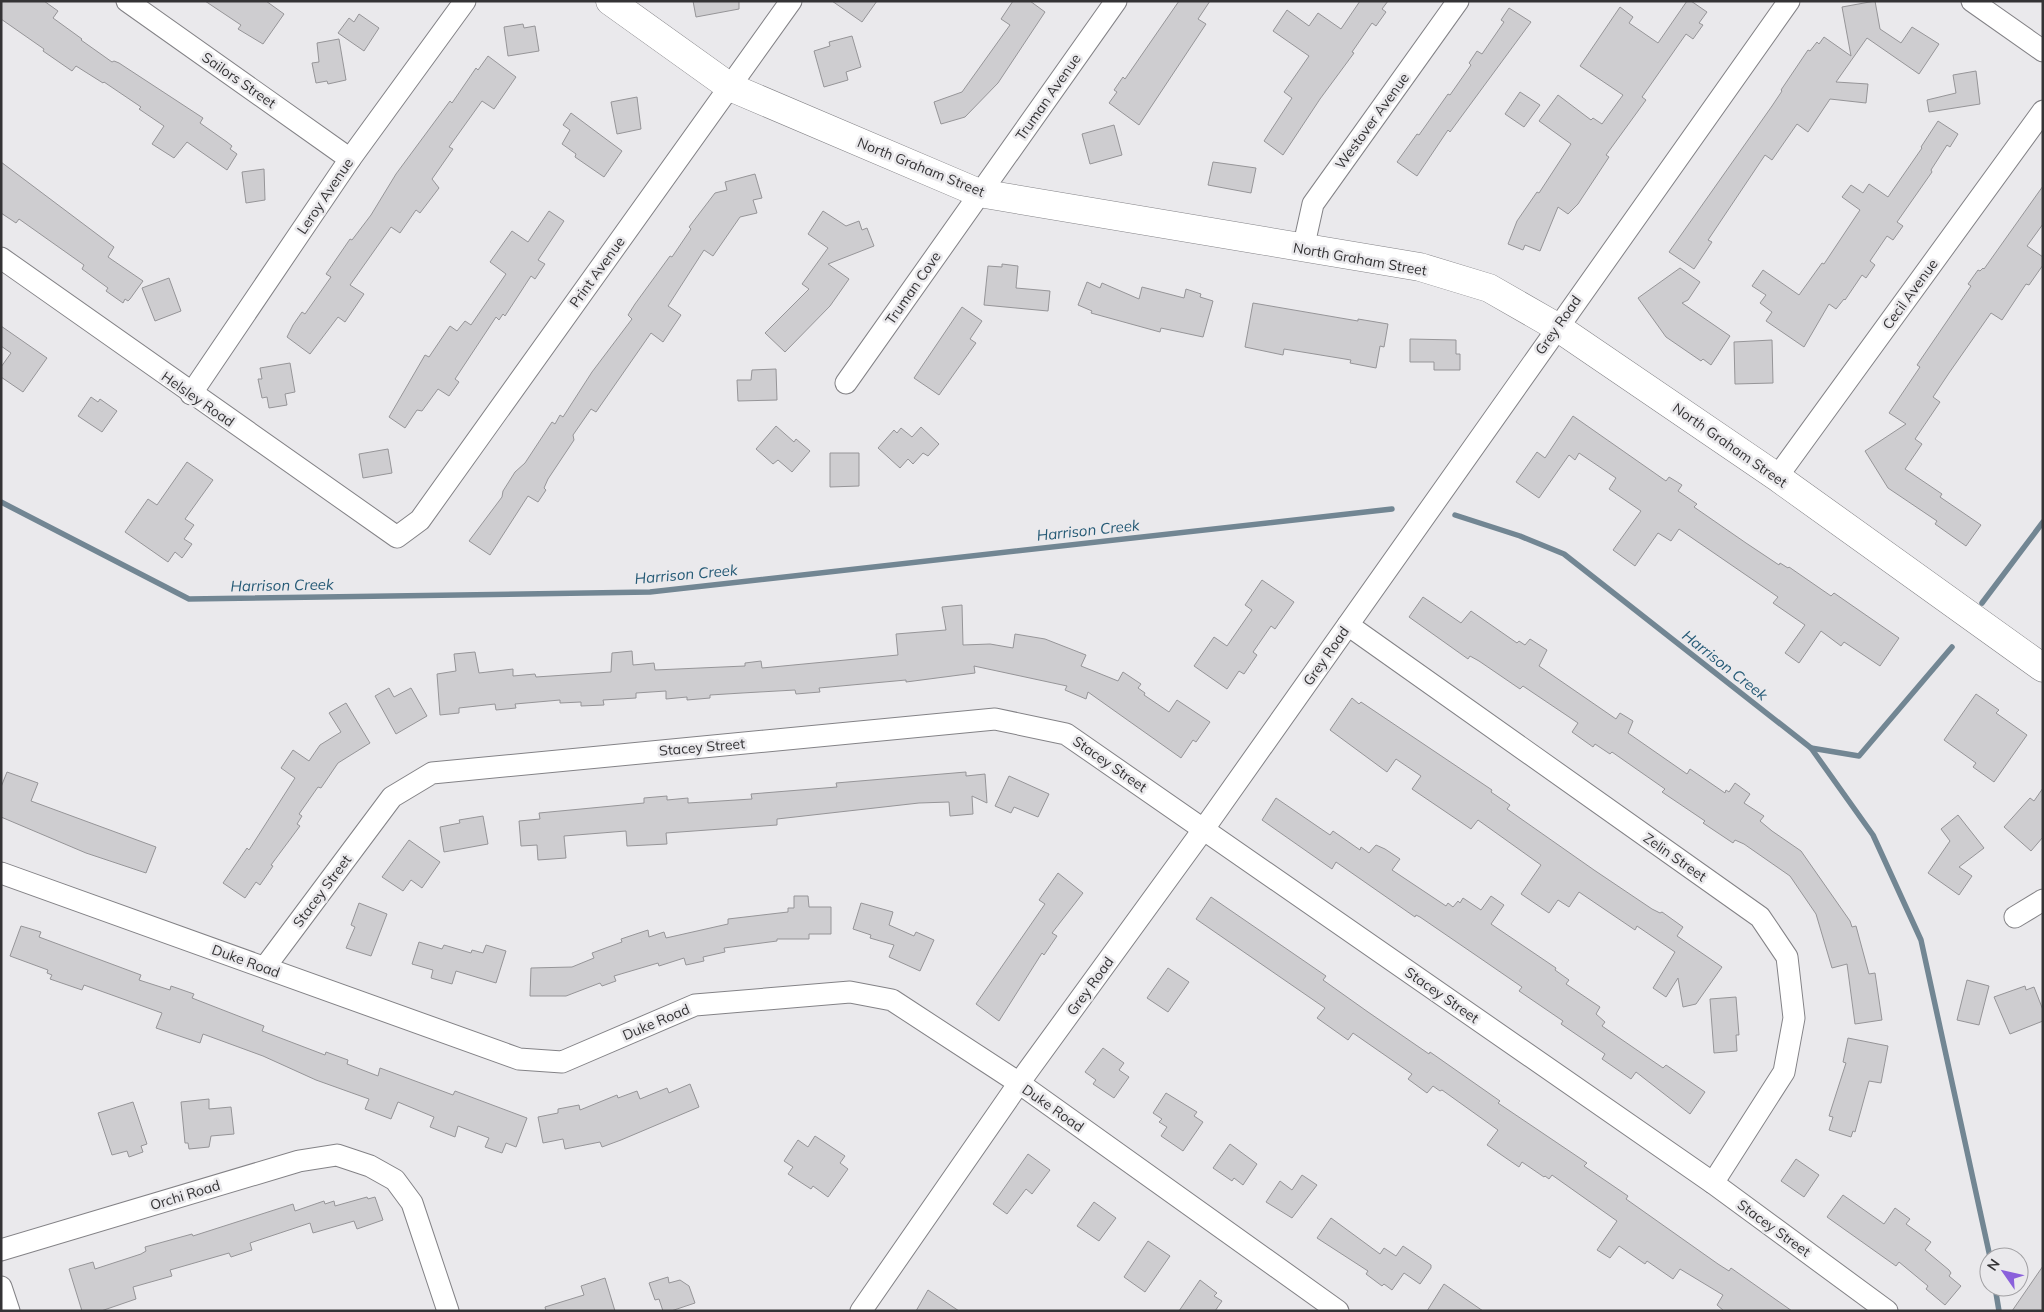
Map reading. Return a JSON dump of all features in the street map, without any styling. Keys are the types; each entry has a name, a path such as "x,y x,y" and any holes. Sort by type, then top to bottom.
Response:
{"main road":[{"name":"North Graham Street","path":"610,1 730,87 979,193 1420,268 1489,288 1557,327 1776,477 2043,668"}],"street":[{"name":"Sailors Street","path":"127,1 350,159"},
{"name":"Leroy Avenue","path":"192,394 350,159 464,1"},
{"name":"Print Avenue","path":"397,537 420,520 791,1"},
{"name":"Truman Avenue","path":"979,193 1116,1"},
{"name":"Westover Avenue","path":"1303,249 1314,204 1458,1"},
{"name":"Grey Road","path":"860,1311 1019,1083 1204,830 1449,479 1789,1"},
{"path":"1972,1 2043,52"},
{"name":"Cecil Avenue","path":"1776,477 2043,111"},
{"name":"Truman Cove","path":"846,383 979,193"},
{"name":"Helsley Road","path":"1,258 397,537"},
{"name":"Zelin Street","path":"1348,625 1760,917 1787,957 1794,1018 1784,1072 1713,1183"},
{"name":"Stacey Street","path":"265,967 392,797 432,773 995,719 1066,734 1713,1183 1887,1311"},
{"name":"Duke Road","path":"1,873 519,1059 562,1062 695,1005 850,992 892,1000 1019,1083 1338,1311"},
{"path":"2015,916 2043,900"},
{"name":"Orchi Road","path":"1,1250 299,1161 337,1155 370,1166 395,1180 412,1203 448,1311"},
{"path":"1,1287 9,1311"}],"building":[{"path":"1,1 44,1 58,11 53,18 81,40 112,62 119,63 203,118 200,123 232,146 230,149 237,154 227,170 187,142 174,158 152,144 164,126 139,109 141,107 104,82 76,66 72,71 1,19"},
{"path":"205,1 266,1 284,14 263,44 238,29 241,25"},
{"path":"693,1 739,1 739,9 696,17"},
{"path":"832,1 877,1 862,22"},
{"path":"1013,1 1030,1 1045,12 998,83 965,117 941,124 934,102 962,92 1010,25 1001,19"},
{"path":"1179,1 1210,1 1198,19 1206,24 1139,125 1109,103 1117,92 1114,90 1123,77 1125,79"},
{"path":"1360,1 1388,1 1382,9 1386,12 1376,26 1372,23 1352,52 1354,53 1320,99 1283,155 1264,141 1292,98 1284,92 1309,56 1273,31 1287,10 1309,26 1318,13 1341,29"},
{"path":"1687,1 1691,1 1707,12 1699,23 1703,25 1693,39 1686,34 1642,97 1646,100 1606,155 1609,157 1578,204 1568,214 1558,207 1540,251 1525,245 1523,250 1508,244 1517,221 1537,192 1539,193 1571,144 1539,121 1558,95 1591,120 1593,118 1602,124 1623,95 1580,66 1620,7 1633,17 1629,23 1658,43"},
{"path":"1875,1 1880,29 1901,43 1912,27 1939,44 1919,74 1867,38 1836,82 1868,84 1866,103 1830,99 1808,132 1797,124 1772,160 1765,155 1708,240 1712,242 1694,269 1669,252 1772,106 1808,50 1810,51 1817,42 1819,44 1824,37 1851,56 1842,7"},
{"path":"1509,8 1531,22 1450,132 1448,130 1417,176 1397,162 1448,94 1450,95 1471,65 1469,63 1477,51 1482,54 1504,22 1501,20"},
{"path":"359,14 379,28 364,51 338,33 349,18 354,22"},
{"path":"523,24 524,28 535,26 539,51 508,56 504,27"},
{"path":"852,36 861,67 846,72 848,80 824,87 814,51 830,46 829,42"},
{"path":"339,39 346,80 328,84 327,81 316,83 312,63 319,62 317,43"},
{"path":"488,56 516,77 494,109 482,101 449,147 453,149 432,179 439,188 420,213 416,210 400,233 391,227 350,285 364,294 345,322 338,317 310,354 287,337 293,325 302,312 305,314 331,277 326,274 350,239 352,240 371,215 396,174 450,101 452,103 476,68 478,70"},
{"path":"1976,71 1980,104 1929,112 1927,100 1956,93 1953,75"},
{"path":"1520,92 1540,105 1524,127 1505,114"},
{"path":"637,97 641,129 617,134 611,102"},
{"path":"571,113 622,151 604,177 575,157 576,154 562,144 570,130 563,125"},
{"path":"1938,121 1958,134 1950,147 1947,145 1931,170 1932,172 1897,222 1903,226 1893,240 1887,236 1870,261 1875,265 1866,278 1862,275 1845,300 1836,309 1829,304 1804,347 1766,321 1772,312 1760,303 1766,295 1752,286 1763,270 1799,295 1822,263 1824,264 1860,210 1842,197 1851,185 1863,193 1869,184 1888,197"},
{"path":"1114,125 1122,155 1090,164 1082,134"},
{"path":"1,162 114,247 108,257 143,281 128,301 125,299 123,303 106,291 108,288 82,269 84,265 19,219 16,223 1,213"},
{"path":"1213,162 1256,168 1251,193 1208,185"},
{"path":"264,169 265,200 246,203 242,172"},
{"path":"755,174 762,198 753,200 757,213 740,217 713,256 704,250 668,306 681,315 663,342 651,333 596,412 591,409 573,435 574,440 548,479 544,488 546,490 538,502 528,496 490,555 469,541 502,497 503,491 515,472 525,463 552,422 555,424 560,415 563,417 592,372 632,319 628,315 635,304 670,256 672,257 691,229 689,227 715,193 727,190 725,182"},
{"path":"2043,186 2043,224 2027,246 2043,257 2043,265 2029,285 2026,284 2002,320 1991,313 1949,373 1933,397 1940,402 1915,439 1922,444 1905,469 1942,494 1940,497 1981,525 1966,546 1935,524 1937,521 1888,488 1865,451 1906,424 1889,413 1920,367 1917,365 1971,286 1968,284 1978,270 1984,269"},
{"path":"549,211 564,221 538,260 545,264 535,279 531,276 505,316 503,314 499,320 496,317 455,379 459,382 449,396 438,389 422,411 417,410 405,428 389,417 425,355 429,357 450,326 457,331 465,321 471,325 506,274 490,262 512,231 528,242"},
{"path":"823,211 846,226 859,221 862,230 867,228 874,246 828,264 849,279 830,306 785,352 765,333 809,289 802,284 828,248 808,234"},
{"path":"1002,264 1018,266 1016,288 1050,291 1048,311 984,305 988,266 1002,267"},
{"path":"1680,268 1700,282 1688,300 1682,303 1730,336 1711,365 1703,359 1701,361 1666,337 1638,298"},
{"path":"169,278 181,311 155,321 142,288"},
{"path":"1087,282 1100,288 1102,283 1139,299 1142,287 1184,298 1186,289 1201,294 1200,297 1213,301 1203,337 1161,328 1160,332 1091,313 1092,311 1078,305"},
{"path":"1253,303 1358,321 1358,319 1388,324 1384,347 1380,346 1376,368 1350,363 1351,360 1284,349 1283,355 1245,347"},
{"path":"962,307 982,321 970,339 976,343 939,395 914,378"},
{"path":"1,326 47,358 23,392 1,377 1,367 11,353 1,346"},
{"path":"1410,339 1456,340 1456,354 1460,354 1460,370 1434,370 1434,362 1410,362"},
{"path":"1772,340 1773,383 1735,384 1734,342"},
{"path":"290,363 295,392 285,394 287,405 269,408 267,397 262,398 258,379 262,379 260,368"},
{"path":"776,369 777,400 738,401 737,380 751,380 752,370"},
{"path":"91,397 98,402 100,399 117,411 102,432 78,416"},
{"path":"1573,416 1666,481 1669,477 1682,485 1678,491 1697,504 1694,507 1746,543 1779,565 1780,563 1789,567 1831,596 1834,593 1899,638 1880,666 1844,642 1841,646 1821,631 1799,663 1785,653 1805,625 1773,603 1778,597 1679,529 1671,541 1658,533 1635,566 1613,550 1641,511 1609,489 1616,478 1579,453 1575,460 1569,455 1539,498 1516,482 1537,452 1545,458"},
{"path":"776,426 794,442 796,439 810,451 792,472 778,460 773,464 756,449"},
{"path":"921,427 939,444 928,456 923,453 913,464 908,459 900,468 878,448 894,430 897,433 901,428 912,437"},
{"path":"388,449 392,473 363,478 359,454"},
{"path":"830,453 859,453 859,486 830,487"},
{"path":"187,462 213,480 185,519 194,525 184,539 192,544 182,558 175,552 168,562 125,532 148,499 157,505"},
{"path":"1262,580 1294,602 1275,629 1271,626 1253,652 1257,655 1244,674 1239,671 1227,689 1194,666 1214,637 1227,646 1252,610 1245,605"},
{"path":"1423,597 1461,623 1471,611 1517,643 1519,641 1525,645 1530,639 1547,650 1539,666 1616,719 1620,713 1633,721 1628,733 1687,774 1690,769 1725,793 1726,790 1729,792 1735,783 1750,794 1744,803 1764,816 1760,821 1801,851 1850,921 1852,927 1856,926 1869,974 1875,973 1882,1020 1855,1024 1847,964 1832,968 1816,914 1790,876 1744,844 1735,840 1733,843 1703,823 1705,821 1662,792 1665,789 1612,752 1610,754 1595,744 1593,747 1572,732 1578,723 1523,686 1520,689 1479,661 1470,656 1468,659 1409,617"},
{"path":"962,605 963,645 990,644 1013,648 1015,634 1045,639 1086,655 1081,666 1118,681 1123,672 1141,684 1138,688 1145,693 1144,695 1169,712 1177,700 1210,722 1196,742 1193,740 1181,758 1088,692 1086,699 1065,690 1067,686 974,666 975,673 906,682 906,680 819,688 820,692 796,694 795,690 742,693 710,695 710,698 687,700 687,697 666,699 666,691 636,693 636,698 603,700 604,705 581,706 581,702 560,703 560,700 515,704 516,708 496,710 495,704 459,708 459,713 440,715 437,674 456,671 454,654 475,652 479,673 513,669 513,676 535,674 536,677 611,672 612,653 632,651 633,665 654,663 655,670 745,666 745,663 761,661 762,668 898,655 896,634 946,630 942,607"},
{"path":"389,688 394,697 411,688 427,716 396,734 375,696"},
{"path":"1976,694 1999,710 1996,713 2027,735 1994,782 1973,767 1976,763 1944,740"},
{"path":"1352,698 1359,704 1361,702 1492,790 1491,792 1510,805 1507,809 1652,909 1660,913 1662,912 1683,927 1677,936 1722,967 1696,1004 1683,1007 1678,978 1666,997 1653,988 1675,952 1637,926 1635,930 1579,892 1569,907 1558,900 1549,913 1521,894 1541,865 1478,820 1471,829 1412,789 1421,776 1396,759 1387,772 1330,730"},
{"path":"346,703 370,743 338,763 321,788 318,787 299,814 302,816 297,824 300,826 271,865 273,866 260,885 256,882 245,898 223,883 247,848 249,850 295,778 281,768 293,750 309,761 320,745 341,732 329,713"},
{"path":"7,772 38,783 31,801 156,847 146,873 86,853 1,817 1,787"},
{"path":"966,772 966,776 985,774 987,803 972,796 973,814 950,816 949,802 919,803 777,819 777,825 666,833 667,844 627,846 626,831 564,836 566,858 538,860 537,845 521,846 519,821 540,819 539,813 644,803 644,798 667,796 667,800 688,798 688,803 752,799 751,794 837,787 836,783"},
{"path":"1009,776 1049,794 1038,817 1014,807 1011,813 995,806"},
{"path":"2043,788 2043,837 2031,851 2004,827 2030,798 2034,801"},
{"path":"1276,798 1330,835 1333,831 1360,850 1361,847 1369,853 1376,845 1385,849 1400,859 1392,870 1446,906 1448,903 1453,907 1458,901 1460,903 1463,898 1481,910 1491,896 1504,905 1491,924 1556,968 1555,970 1569,980 1566,984 1600,1007 1596,1014 1605,1022 1602,1026 1663,1068 1666,1065 1705,1092 1690,1114 1636,1072 1631,1079 1602,1059 1605,1054 1561,1024 1563,1021 1519,991 1522,987 1477,956 1420,917 1416,915 1415,917 1336,862 1332,869 1262,820"},
{"path":"1958,815 1984,848 1959,867 1972,876 1959,895 1928,873 1950,841 1941,829"},
{"path":"483,816 488,844 444,852 440,827 460,823 459,820"},
{"path":"409,840 440,862 422,888 411,880 403,891 382,877"},
{"path":"1058,873 1083,893 1052,933 1057,936 1044,955 1042,953 999,1021 976,1004 1045,904 1039,900"},
{"path":"794,896 808,896 809,907 831,907 831,934 809,934 809,939 777,939 777,941 724,948 725,952 703,957 704,961 686,965 684,958 659,966 658,963 614,976 616,981 602,986 600,983 566,996 530,996 531,968 572,967 594,958 592,953 622,942 621,939 648,930 649,937 664,932 666,938 728,924 728,919 788,912 788,908 794,908"},
{"path":"1211,897 1326,976 1323,980 1368,1012 1429,1054 1430,1052 1500,1101 1498,1103 1587,1163 1584,1166 1628,1196 1626,1199 1718,1264 1729,1271 1731,1268 1792,1311 1724,1311 1717,1305 1723,1295 1680,1269 1673,1279 1647,1261 1645,1264 1619,1246 1610,1258 1597,1250 1617,1221 1552,1175 1549,1179 1544,1177 1522,1162 1519,1167 1487,1145 1498,1130 1442,1090 1440,1091 1433,1086 1427,1093 1408,1079 1412,1074 1353,1033 1348,1040 1317,1018 1325,1008 1196,919"},
{"path":"359,903 387,914 371,956 346,948 355,927 351,925"},
{"path":"861,903 893,912 889,925 914,936 916,932 934,940 920,971 889,957 894,945 870,938 871,935 853,929"},
{"path":"21,926 41,932 39,937 141,975 139,980 170,990 171,986 194,994 192,998 264,1026 262,1031 325,1055 326,1052 348,1060 347,1064 378,1076 380,1068 453,1095 455,1091 527,1118 516,1147 506,1143 502,1153 485,1147 489,1138 458,1126 455,1137 430,1127 434,1117 398,1102 391,1119 365,1109 369,1099 316,1080 263,1056 203,1034 200,1043 156,1028 162,1013 84,985 82,990 50,979 52,975 47,973 48,970 10,956"},
{"path":"419,942 442,949 444,945 471,953 472,950 483,953 486,945 506,951 496,983 456,971 452,984 431,978 433,970 412,964"},
{"path":"1168,968 1189,982 1168,1012 1147,998"},
{"path":"1967,980 1989,986 1979,1025 1957,1020"},
{"path":"2025,986 2026,990 2034,987 2043,1010 2043,1021 2010,1034 1994,997"},
{"path":"1736,997 1739,1035 1736,1035 1737,1051 1714,1053 1710,999"},
{"path":"1848,1038 1888,1046 1881,1083 1869,1081 1855,1132 1853,1131 1851,1137 1829,1130 1833,1117 1829,1116 1846,1063 1843,1062"},
{"path":"1103,1048 1124,1063 1119,1070 1129,1077 1114,1098 1093,1084 1096,1080 1085,1072"},
{"path":"690,1084 699,1107 621,1140 602,1147 600,1142 565,1149 563,1139 543,1143 538,1117 558,1113 558,1109 579,1105 580,1110 617,1095 618,1098 637,1091 640,1099 667,1088 669,1093"},
{"path":"1166,1093 1197,1112 1194,1116 1203,1122 1183,1151 1161,1136 1167,1127 1159,1122 1162,1119 1153,1113"},
{"path":"209,1099 209,1109 231,1107 234,1134 211,1136 209,1147 189,1149 188,1143 185,1143 181,1102"},
{"path":"133,1102 147,1144 141,1146 143,1152 129,1157 127,1151 112,1155 98,1113"},
{"path":"815,1136 845,1156 840,1163 848,1169 828,1197 813,1186 811,1189 788,1174 793,1167 784,1161 798,1140 808,1147"},
{"path":"1230,1144 1257,1164 1243,1185 1234,1178 1232,1181 1213,1168"},
{"path":"1028,1154 1050,1170 1032,1194 1026,1189 1007,1214 993,1204"},
{"path":"1796,1159 1819,1175 1804,1197 1781,1181"},
{"path":"1302,1175 1317,1185 1292,1218 1266,1202 1280,1181 1292,1190"},
{"path":"1843,1195 1884,1224 1895,1208 1910,1219 1906,1224 1931,1242 1925,1250 1949,1270 1951,1273 1949,1276 1961,1286 1945,1305 1926,1289 1928,1286 1899,1262 1896,1266 1827,1217"},
{"path":"367,1197 368,1199 375,1197 383,1220 357,1229 354,1221 313,1233 310,1223 250,1243 252,1250 231,1257 229,1253 170,1270 172,1276 133,1287 136,1299 101,1311 82,1311 69,1269 93,1262 95,1269 141,1254 146,1251 145,1247 192,1234 193,1236 293,1204 295,1211 324,1201 325,1204 334,1201 335,1206"},
{"path":"1094,1202 1116,1218 1099,1241 1077,1226"},
{"path":"1331,1218 1380,1254 1384,1248 1396,1256 1403,1246 1431,1265 1431,1268 1420,1284 1404,1273 1392,1290 1384,1284 1382,1286 1366,1274 1368,1271 1317,1238"},
{"path":"1148,1241 1170,1256 1145,1292 1124,1277"},
{"path":"2043,1266 2043,1311 2012,1311 2022,1297 2029,1297 2029,1286"},
{"path":"668,1277 669,1283 680,1280 689,1286 695,1303 671,1311 663,1311 659,1299 655,1300 649,1283"},
{"path":"605,1278 615,1311 546,1311 545,1307 584,1295 581,1286"},
{"path":"1200,1280 1217,1293 1214,1296 1222,1301 1215,1311 1179,1311"},
{"path":"1444,1284 1483,1311 1427,1311"},
{"path":"928,1290 959,1311 916,1311"}],"waterway":[{"name":"Harrison Creek","path":"1,502 189,599 650,592 1392,509"},
{"name":"Harrison Creek","path":"1455,515 1520,536 1564,554 1811,748 1859,756 1952,647"},
{"name":"Harrison Creek","path":"1982,603 2043,522"},
{"path":"1811,748 1873,835 1921,940 1988,1247"},
{"path":"1997,1297 1999,1311"}]}
